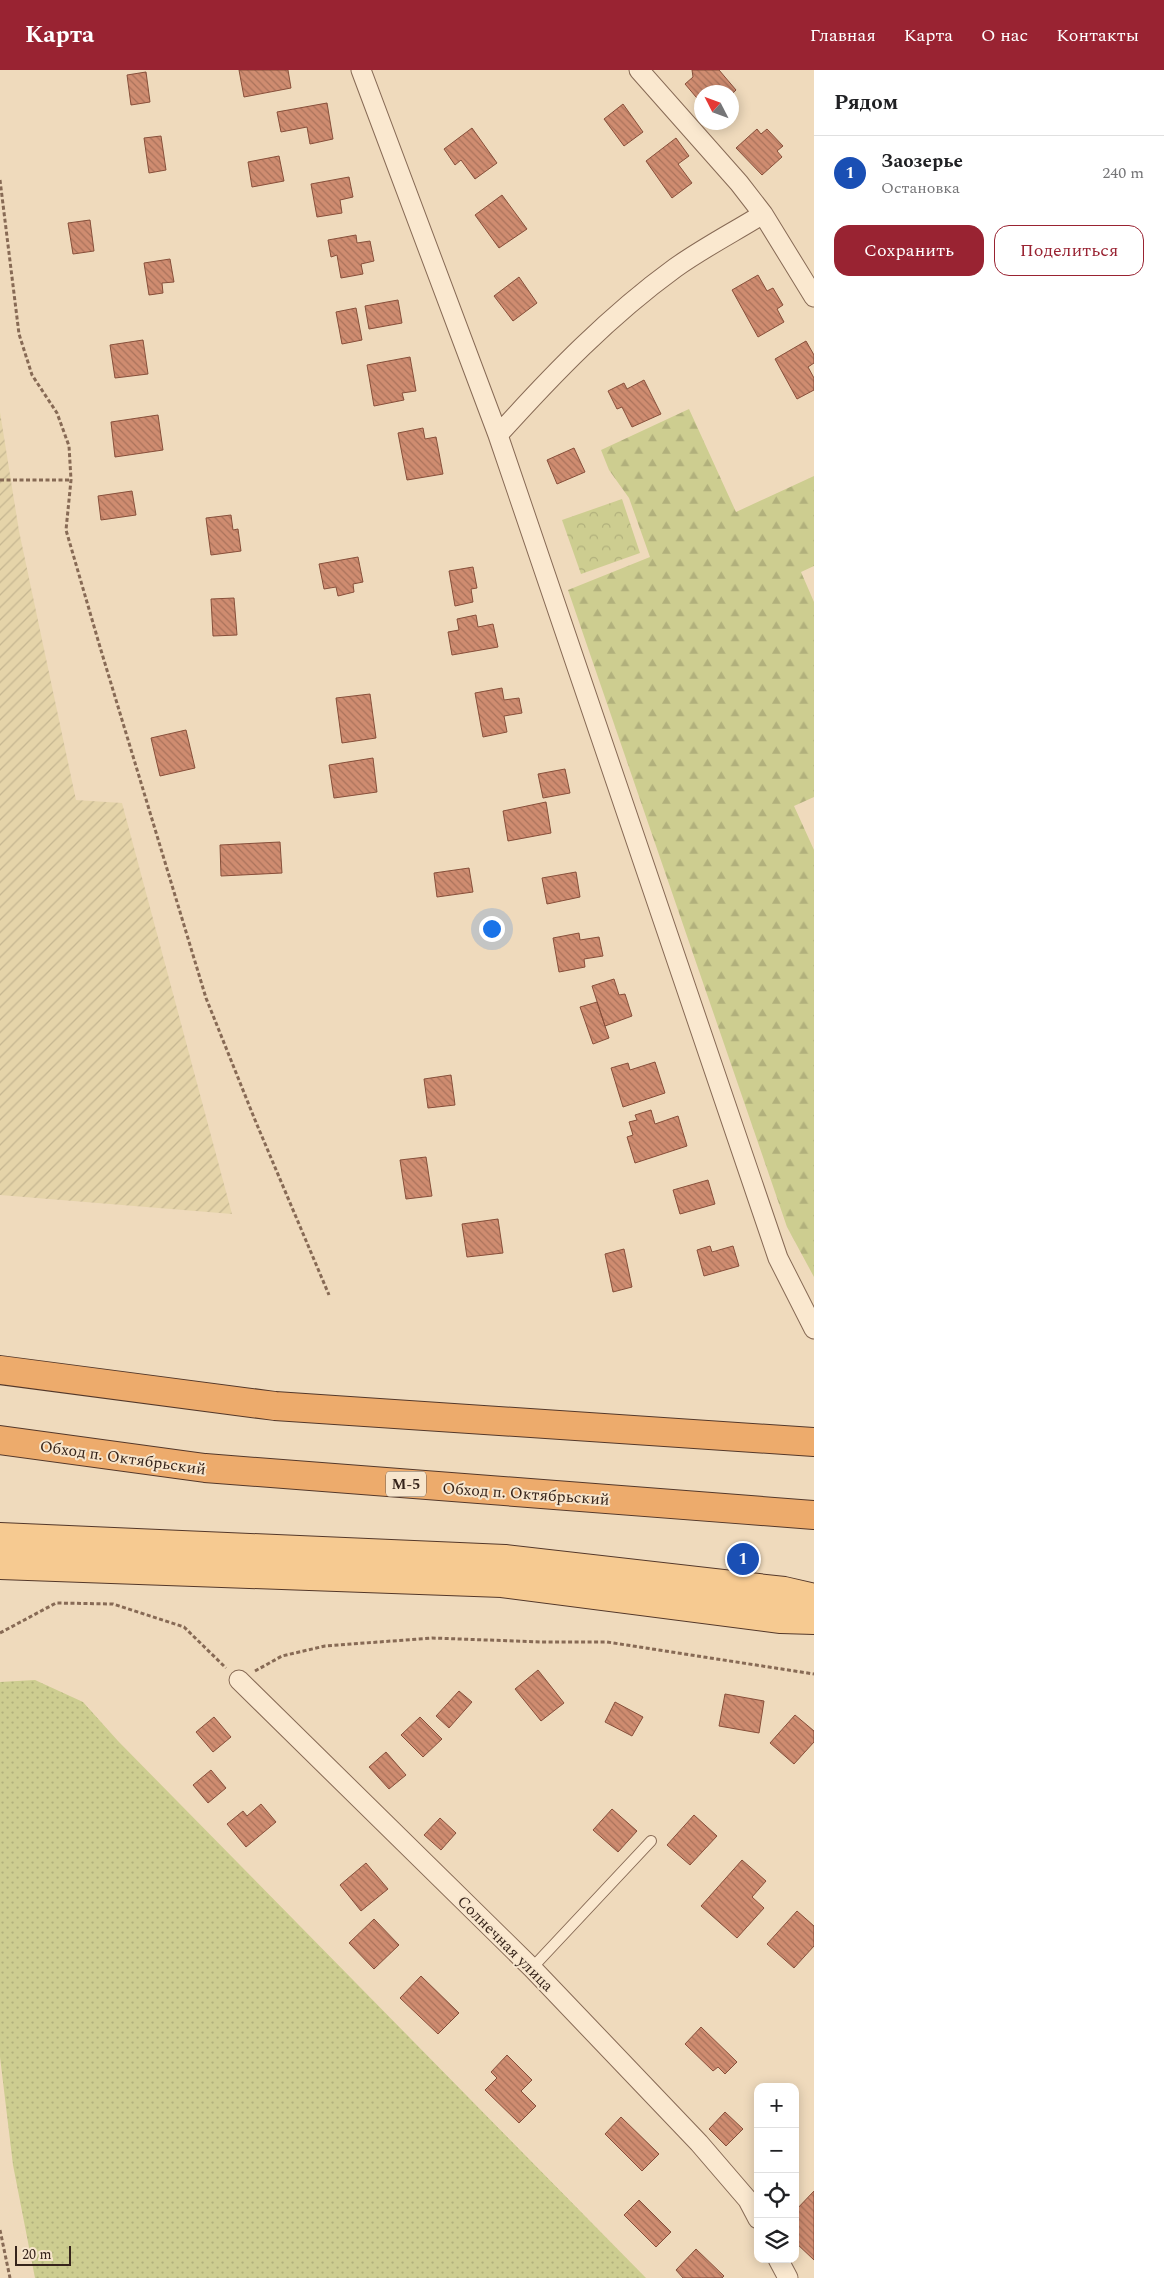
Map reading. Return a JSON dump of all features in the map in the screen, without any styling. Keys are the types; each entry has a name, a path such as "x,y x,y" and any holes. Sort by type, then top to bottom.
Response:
{"highway":[{"path":"0,1370 275,1406 814,1442"},
{"name":"Обход п. Октябрьский","path":"0,1440 205,1468 813,1515"}],"main road":[{"path":"0,1537 505,1559 784,1591 814,1598"},
{"path":"0,1566 502,1583 780,1619 814,1620"}],"street":[{"path":"361,70 498,435 778,1258 814,1329"},
{"path":"639,70 740,183 763,214 814,297"},
{"path":"498,435 544,384 607,322 676,267 763,214"},
{"name":"Солнечная улица","path":"239,1680 532,1968 699,2143 748,2200 757,2218"},
{"path":"780,2263 788,2278"}],"lane":[{"path":"532,1968 651,1841"}],"path":[{"path":"0,180 20,334 32,375 57,413 69,446 71,480 66,530 206,998 255,1120 330,1295"},
{"path":"0,480 71,480"},
{"path":"0,1633 56,1602 113,1604 184,1628 239,1680 282,1656 316,1648 432,1638 606,1642 814,1674"},
{"path":"0,2230 10,2278"}],"shaded area":[{"path":"0,412 19,531 76,800 122,803 232,1214 0,1195"}],"green space":[{"path":"689,409 736,512 814,476 814,566 801,572 814,602 814,797 794,806 814,850 814,1277 787,1227 568,590 650,557 629,498 609,470 601,450"},
{"path":"622,499 640,553 581,574 562,520"},
{"path":"35,1680 83,1702 118,1741 646,2278 35,2278 13,2165 0,2057 0,1682"}],"building":[{"path":"239,70 288,70 291,88 244,97"},
{"path":"692,70 719,70 732,85 694,85 694,95 685,84 693,77"},
{"path":"146,72 150,102 131,105 127,75"},
{"path":"327,103 333,139 310,144 307,127 281,132 277,112"},
{"path":"623,104 643,132 624,146 604,119"},
{"path":"472,128 497,163 475,179 461,160 455,165 444,149"},
{"path":"757,129 761,134 767,129 783,146 777,151 782,157 762,175 736,148"},
{"path":"161,136 166,170 149,173 144,138"},
{"path":"676,138 689,156 678,164 692,183 672,198 646,161"},
{"path":"279,156 284,181 252,187 248,162"},
{"path":"349,177 353,197 340,200 342,213 317,217 311,184"},
{"path":"502,195 527,229 499,248 475,215"},
{"path":"90,220 94,251 73,254 68,223"},
{"path":"356,235 357,243 370,241 374,261 361,264 363,274 341,278 337,255 331,257 328,240"},
{"path":"170,259 174,282 162,283 163,293 149,295 144,263"},
{"path":"758,275 767,291 773,288 783,305 777,309 784,322 758,337 732,290"},
{"path":"519,277 537,303 513,321 494,296"},
{"path":"398,300 402,323 369,329 365,306"},
{"path":"356,308 362,340 342,344 336,312"},
{"path":"143,340 148,374 115,378 110,345"},
{"path":"806,341 814,355 814,363 808,367 814,378 814,390 797,399 775,359"},
{"path":"410,357 416,391 402,393 404,400 374,406 367,365"},
{"path":"644,380 661,414 632,427 622,407 617,409 608,391 624,383 627,389"},
{"path":"158,415 163,450 115,457 111,422"},
{"path":"423,428 425,439 436,437 443,474 407,480 398,433"},
{"path":"574,448 585,472 557,484 547,460"},
{"path":"132,491 136,515 101,520 98,496"},
{"path":"231,515 233,530 238,529 241,551 211,555 206,518"},
{"path":"358,557 363,582 353,584 354,592 338,596 336,587 324,589 319,564"},
{"path":"473,567 477,588 471,589 473,602 455,606 449,571"},
{"path":"234,598 237,635 213,636 211,599"},
{"path":"476,615 478,627 493,624 498,647 452,655 448,632 459,630 457,619"},
{"path":"502,688 504,700 519,698 522,713 504,716 507,732 483,737 475,693"},
{"path":"370,694 376,738 342,743 336,698"},
{"path":"186,730 195,768 160,776 151,738"},
{"path":"373,758 377,792 334,798 329,765"},
{"path":"565,769 570,793 543,798 538,774"},
{"path":"546,802 551,833 508,841 503,811"},
{"path":"280,842 282,873 221,876 220,845"},
{"path":"469,868 473,892 437,897 434,873"},
{"path":"576,872 580,897 547,904 542,878"},
{"path":"579,933 580,940 599,937 603,956 584,959 585,967 559,972 553,938"},
{"path":"614,979 619,995 625,994 632,1016 605,1026 592,986"},
{"path":"597,1002 609,1038 593,1044 580,1007"},
{"path":"655,1062 665,1093 623,1107 611,1068 628,1063 630,1070"},
{"path":"451,1075 455,1105 428,1108 424,1079"},
{"path":"651,1110 655,1124 678,1116 687,1146 635,1163 627,1137 633,1135 629,1122 637,1120 635,1115"},
{"path":"426,1157 432,1196 406,1199 400,1160"},
{"path":"708,1180 715,1204 680,1214 673,1190"},
{"path":"498,1219 503,1253 467,1257 462,1224"},
{"path":"710,1246 712,1252 733,1246 739,1266 704,1276 697,1250"},
{"path":"624,1249 632,1287 613,1292 605,1254"},
{"path":"538,1670 564,1703 541,1721 515,1689"},
{"path":"459,1691 472,1702 449,1728 436,1716"},
{"path":"725,1694 764,1701 759,1733 719,1726"},
{"path":"615,1702 643,1717 632,1736 605,1722"},
{"path":"795,1715 814,1731 814,1742 794,1764 770,1743"},
{"path":"214,1717 231,1737 213,1752 196,1732"},
{"path":"420,1717 442,1739 423,1757 401,1735"},
{"path":"386,1752 406,1775 389,1789 369,1767"},
{"path":"211,1770 226,1788 208,1803 193,1785"},
{"path":"261,1804 276,1822 246,1847 227,1824 243,1811 247,1816"},
{"path":"612,1809 637,1831 618,1852 593,1830"},
{"path":"694,1815 717,1836 690,1865 667,1845"},
{"path":"440,1818 456,1833 441,1850 424,1835"},
{"path":"742,1860 766,1881 752,1897 764,1908 737,1938 701,1906"},
{"path":"366,1863 388,1889 361,1911 340,1885"},
{"path":"797,1911 814,1926 814,1946 794,1968 767,1944"},
{"path":"374,1919 399,1945 374,1969 349,1943"},
{"path":"421,1976 459,2013 438,2034 400,1998"},
{"path":"701,2027 737,2062 725,2074 718,2067 713,2071 685,2044"},
{"path":"507,2055 532,2080 521,2091 536,2106 519,2123 485,2090 497,2078 491,2072"},
{"path":"725,2112 743,2129 726,2146 709,2129"},
{"path":"621,2117 659,2154 642,2171 605,2134"},
{"path":"814,2191 814,2260 799,2246 799,2207"},
{"path":"639,2200 671,2232 656,2247 624,2215"},
{"path":"696,2249 724,2276 722,2278 683,2278 676,2270"}],"place":[{"name":"Заозерье","path":"743,1559"}]}
